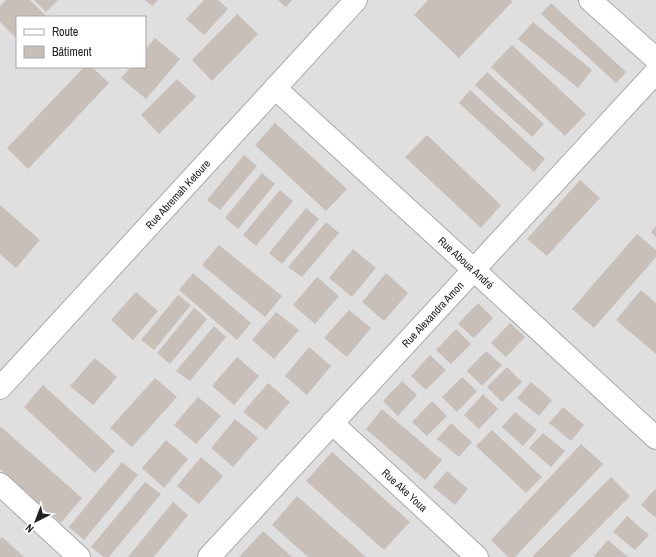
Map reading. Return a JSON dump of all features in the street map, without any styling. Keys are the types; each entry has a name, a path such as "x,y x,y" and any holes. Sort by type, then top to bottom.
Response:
{"street":[{"name":"Rue Abremah Ketoure","path":"0,388 356,0"},
{"path":"590,0 656,59"},
{"name":"Rue Alexandra Amon","path":"209,557 656,72"},
{"name":"Rue Aboua André","path":"275,88 656,438"},
{"name":"Rue Ake Youa","path":"332,423 477,557"},
{"path":"0,484 79,557"}],"shaded area":[{"path":"0,0 656,0 656,557 0,557"}],"building":[{"path":"6,0 30,0 46,16 16,16 16,38 0,22 0,6"},
{"path":"34,0 58,0 46,12"},
{"path":"145,0 158,0 152,6"},
{"path":"204,0 218,0 228,9 204,35 186,19"},
{"path":"278,0 292,0 286,7"},
{"path":"428,0 511,0 512,2 459,58 414,15"},
{"path":"551,3 626,72 616,83 541,14"},
{"path":"237,14 258,34 212,81 192,60"},
{"path":"533,22 592,70 578,88 518,39"},
{"path":"155,38 180,59 146,99 121,78 130,68 146,68 146,49"},
{"path":"512,45 586,114 565,136 491,67"},
{"path":"83,68 93,68 109,83 28,169 7,148"},
{"path":"487,72 544,124 532,137 475,85"},
{"path":"177,79 196,97 159,134 141,115"},
{"path":"470,90 545,159 534,172 459,103"},
{"path":"275,123 347,189 326,211 255,145"},
{"path":"427,135 501,205 481,228 405,157"},
{"path":"244,155 257,166 220,210 207,200"},
{"path":"262,173 275,184 238,229 225,218"},
{"path":"580,180 600,198 547,256 527,239"},
{"path":"280,190 293,201 256,246 243,235"},
{"path":"0,205 40,240 16,268 0,254"},
{"path":"306,208 319,219 282,264 269,253"},
{"path":"326,222 339,233 302,277 288,267"},
{"path":"656,226 656,237 651,232"},
{"path":"637,234 656,250 656,257 594,328 572,309"},
{"path":"219,245 282,296 265,317 202,265"},
{"path":"353,249 376,268 352,297 329,278"},
{"path":"193,273 251,323 237,340 179,290"},
{"path":"386,273 408,293 384,321 362,302"},
{"path":"317,277 339,296 315,324 293,305"},
{"path":"641,290 656,303 656,354 616,320"},
{"path":"136,292 158,311 133,340 111,320"},
{"path":"178,295 191,305 154,350 141,340"},
{"path":"478,303 493,318 474,338 458,324"},
{"path":"194,308 207,319 170,364 157,353"},
{"path":"349,310 371,328 347,357 324,338"},
{"path":"276,312 299,330 274,359 252,340"},
{"path":"510,323 525,337 506,357 491,343"},
{"path":"214,326 226,337 190,381 176,371"},
{"path":"456,329 471,344 451,364 436,350"},
{"path":"309,347 331,366 307,395 285,376"},
{"path":"486,351 502,365 482,386 467,371"},
{"path":"430,355 446,370 426,390 411,376"},
{"path":"237,357 259,376 234,405 212,386"},
{"path":"95,358 117,377 93,405 70,386"},
{"path":"507,367 522,382 502,402 487,387"},
{"path":"462,377 477,391 457,412 442,397"},
{"path":"155,378 177,397 132,447 110,428"},
{"path":"402,381 417,395 398,416 383,401"},
{"path":"531,382 552,400 539,416 517,398"},
{"path":"268,383 290,402 266,430 243,412"},
{"path":"43,385 115,451 95,473 24,407"},
{"path":"483,394 498,409 479,429 464,415"},
{"path":"198,397 221,416 196,444 174,425"},
{"path":"432,401 447,416 427,436 412,422"},
{"path":"563,407 584,425 571,441 549,423"},
{"path":"382,409 442,460 425,480 366,429"},
{"path":"515,412 537,430 523,446 502,427"},
{"path":"235,419 258,438 233,467 211,448"},
{"path":"451,423 472,442 459,457 437,439"},
{"path":"1,427 82,498 61,523 0,469"},
{"path":"492,430 542,477 526,493 476,446"},
{"path":"543,433 565,451 551,467 529,448"},
{"path":"166,440 188,459 164,488 142,468"},
{"path":"581,444 603,464 515,557 508,557 491,540"},
{"path":"332,452 410,522 384,550 306,481"},
{"path":"201,457 223,476 199,504 177,486"},
{"path":"122,462 138,475 84,540 69,527"},
{"path":"447,471 468,489 455,505 433,487"},
{"path":"611,477 630,496 570,557 532,557"},
{"path":"145,482 161,494 109,557 104,557 91,547"},
{"path":"655,489 656,491 656,518 641,505"},
{"path":"297,496 366,557 308,557 272,525"},
{"path":"173,502 188,515 154,557 128,557"},
{"path":"627,516 649,535 635,550 613,532"},
{"path":"263,531 292,557 239,557"},
{"path":"2,537 24,557 0,557 0,539"},
{"path":"608,540 628,557 594,556"}]}
